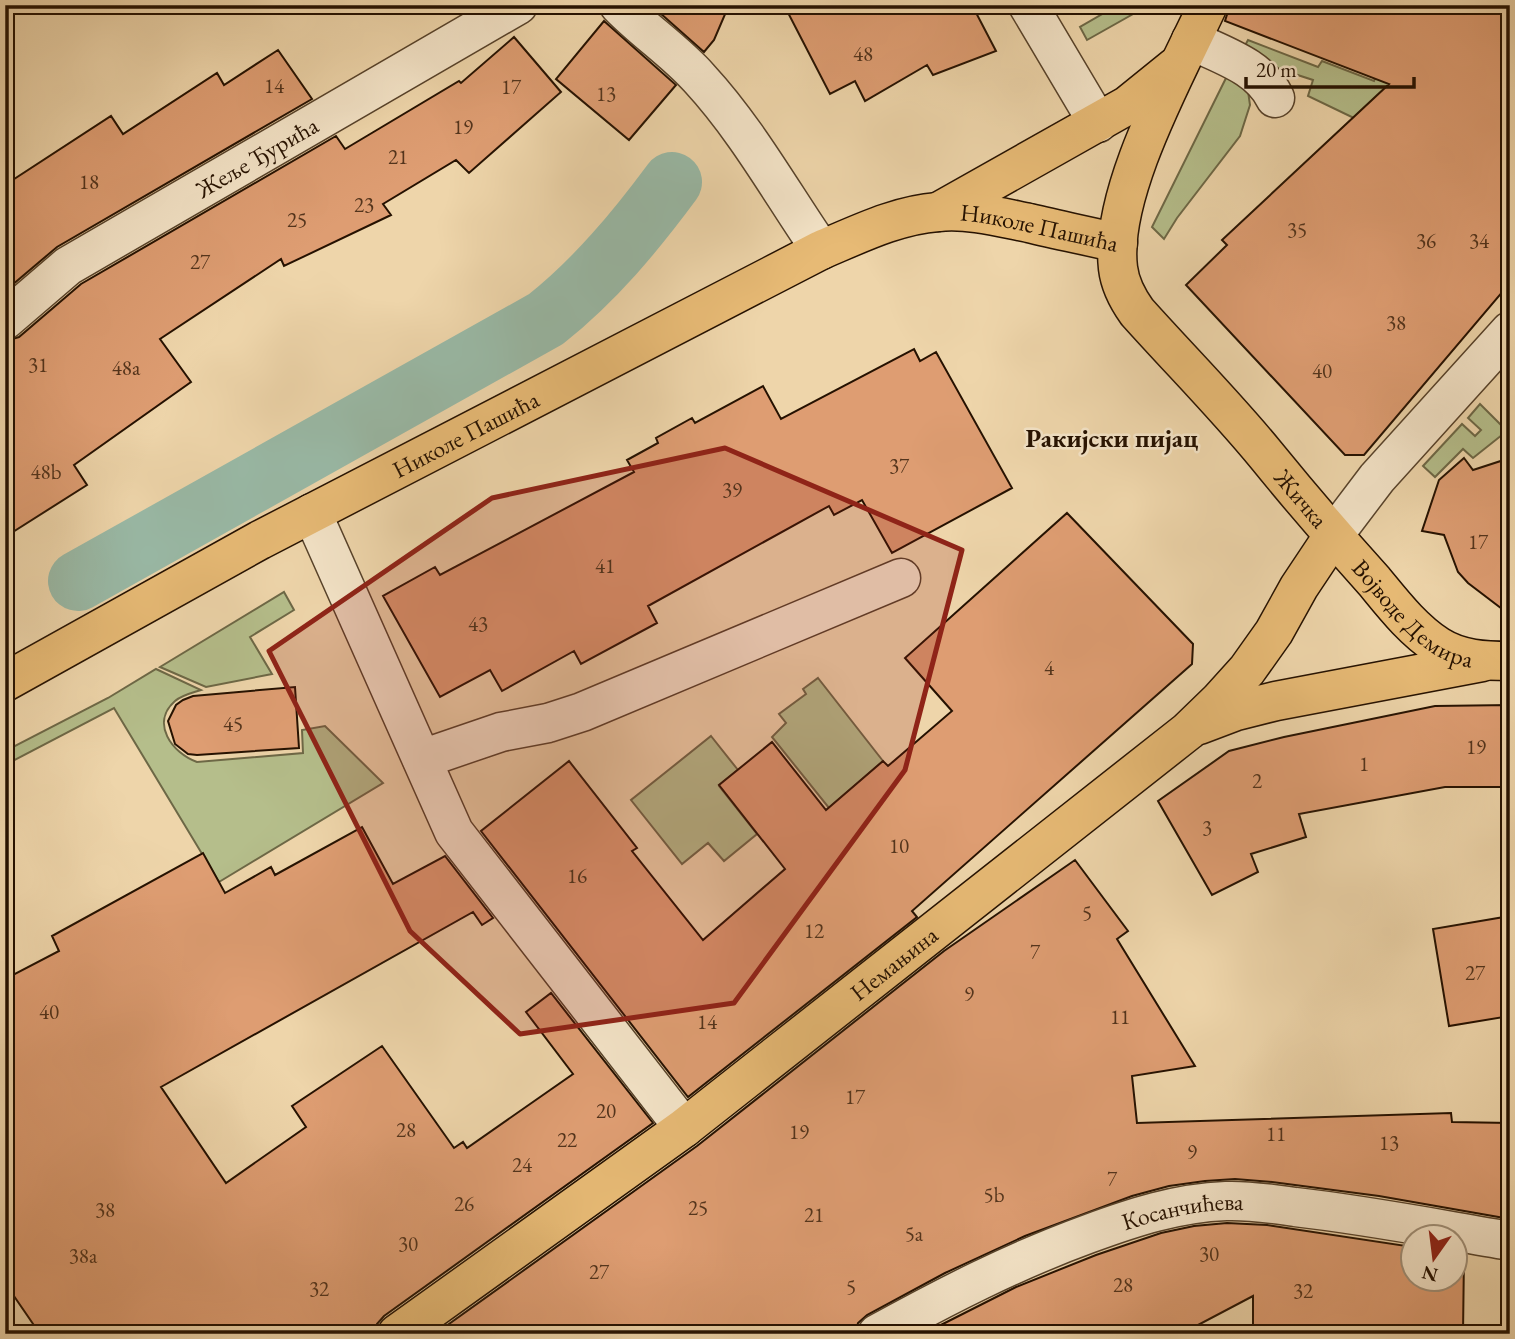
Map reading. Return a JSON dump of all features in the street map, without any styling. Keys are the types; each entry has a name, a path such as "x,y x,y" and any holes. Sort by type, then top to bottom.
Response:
{"main road":[{"name":"Николе Пашића","path":"5,682 312,513 821,250 871,229 904,218 938,212 994,215 1118,243 1123,211 1139,159 1208,5"},
{"name":"Николе Пашића","path":"938,212 1128,105 1186,51"},
{"name":"Жичка","path":"1118,243 1121,284 1137,312 1254,440 1333,536"},
{"name":"Војводе Демира","path":"1333,536 1422,634 1438,646 1461,657 1499,661"},
{"name":"Немањина","path":"397,1334 684,1128 1188,731 1247,670 1274,632 1299,587 1333,536"},
{"path":"1188,731 1236,711 1276,701 1499,661"}],"street":[{"name":"Жеље Ђурића","path":"5,320 68,266 517,5"},
{"path":"619,5 685,63 710,90 736,123 821,250"},
{"path":"1028,5 1098,124"},
{"path":"1186,51 1258,75 1269,86 1275,98"},
{"name":"Жичка","path":"1333,536 1377,478 1510,331"},
{"path":"312,513 454,832 684,1128"},
{"path":"422,759 501,732 548,723 582,712 901,578"},
{"name":"Косанчићева","path":"877,1334 981,1278 1135,1217 1176,1205 1230,1200 1257,1202 1320,1209 1510,1241"}],"highlighted area":[{"path":"725,448 962,550 905,770 734,1003 520,1034 410,931 269,651 492,498"}],"green space":[{"path":"1118,5 1149,5 1087,40 1080,27"},
{"path":"1400,22 1443,52 1358,120 1308,96 1313,80 1279,69 1242,51 1248,40 1318,67 1322,61 1374,81"},
{"path":"1229,72 1248,91 1250,105 1240,136 1164,239 1152,227"},
{"path":"1480,404 1507,431 1473,458 1463,449 1435,477 1423,466 1462,424 1475,436 1481,430 1468,418"},
{"path":"284,592 294,610 250,637 272,674 206,687 160,667"},
{"path":"156,669 201,690 175,701 164,719 164,728 172,745 188,758 197,762 303,753 302,730 325,726 383,783 219,882 114,708 5,765 5,751 108,698"},
{"path":"818,678 883,761 829,808 772,737 786,723 779,714 806,694 803,689"},
{"path":"711,736 738,770 719,786 757,834 724,861 708,843 682,864 631,800"}],"building":[{"path":"651,5 729,5 714,40 704,52"},
{"path":"784,5 972,5 996,51 933,75 927,65 865,101 855,81 830,94"},
{"path":"1230,5 1510,5 1510,283 1364,455 1345,455 1186,285 1227,245 1222,240 1389,84 1225,21"},
{"path":"604,21 676,85 629,140 556,79"},
{"path":"514,37 561,92 469,173 456,160 383,204 391,215 284,266 281,259 160,339 191,382 74,465 87,485 5,537 5,341 19,337 81,284 336,136 345,149 459,81 461,83"},
{"path":"278,50 312,99 57,247 5,291 5,185 111,116 123,134 217,73 224,85"},
{"path":"914,349 920,361 936,352 1012,488 892,553 862,500 834,515 829,506 648,606 657,623 581,664 574,651 502,691 490,670 440,697 383,596 435,567 440,575 634,472 627,460 658,443 656,438 692,418 695,423 763,386 781,419"},
{"path":"1464,458 1473,470 1510,458 1510,615 1468,583 1458,572 1444,535 1422,531 1439,480"},
{"path":"1067,513 1193,644 1192,664 912,911 917,917 688,1097 481,831 569,761 637,848 632,851 703,940 785,869 719,785 772,742 826,810 883,761 888,766 952,711 905,658"},
{"path":"295,687 299,748 197,755 188,754 175,744 168,721 176,705 183,700 193,696"},
{"path":"1510,705 1510,787 1445,787 1299,814 1306,837 1251,854 1258,872 1212,895 1158,801 1229,751 1435,706"},
{"path":"362,827 393,884 445,856 493,918 482,925 473,912 161,1087 226,1183 306,1127 292,1106 382,1046 454,1148 463,1142 467,1148 573,1074 526,1012 551,993 653,1123 384,1316 377,1324 376,1334 40,1334 5,1283 5,979 59,951 52,936 203,853 225,893 271,867 275,875"},
{"path":"1075,860 1128,931 1117,939 1195,1066 1132,1076 1137,1123 1451,1113 1452,1122 1510,1123 1510,1219 1379,1196 1272,1182 1235,1179 1205,1181 1169,1186 1132,1196 1025,1236 945,1273 867,1315 858,1323 855,1334 435,1334 697,1146 944,951"},
{"path":"1510,916 1510,1016 1449,1026 1433,929"},
{"path":"1227,1223 1267,1225 1400,1245 1400,1294 1464,1294 1463,1334 1253,1334 1253,1296 1181,1334 923,1334 1016,1287 1096,1255 1161,1233"}],"waterway":[{"path":"78,581 546,319 614,255 672,182"}],"district":[{"name":"Ракијски пијац","path":"1112,438"}]}
